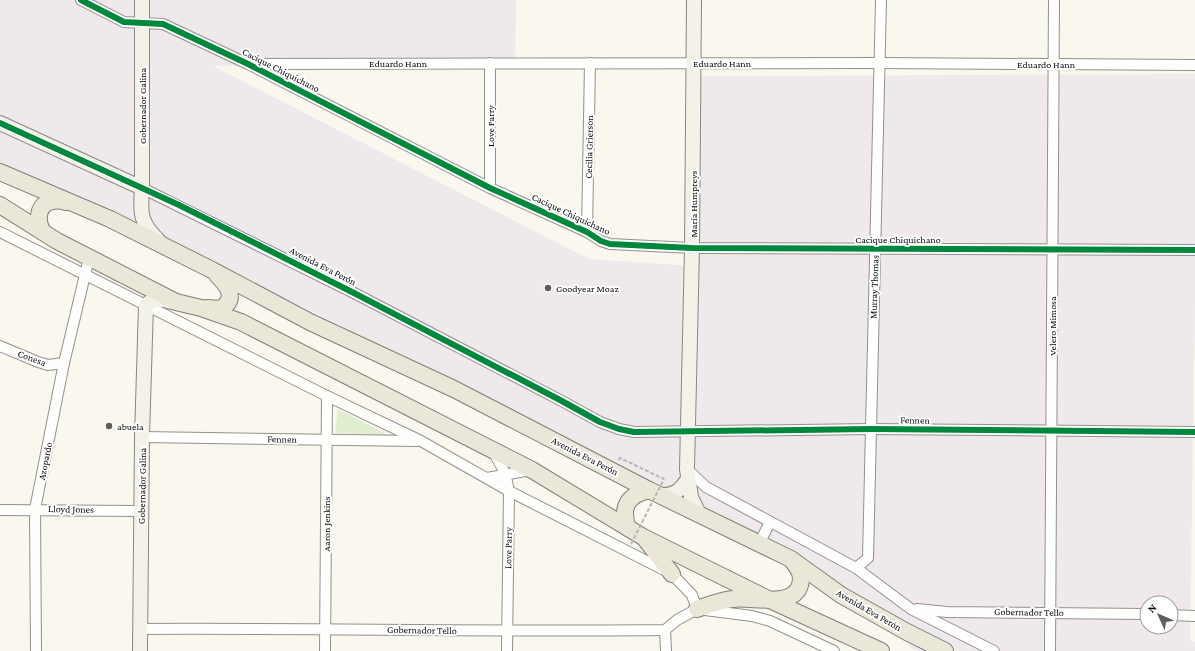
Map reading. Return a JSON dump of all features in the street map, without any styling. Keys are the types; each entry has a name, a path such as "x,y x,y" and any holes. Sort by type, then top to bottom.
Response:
{"main road":[{"name":"Avenida Eva Perón","path":"0,172 74,202 110,219 212,270 310,322 454,389 656,493 791,559 841,595 907,632 945,651"},
{"path":"43,232 39,225 38,217 40,209 53,200 74,202"},
{"path":"0,205 57,241 176,302 201,308 241,322 492,449 532,470 628,528"},
{"path":"201,308 221,309 228,301 230,293 228,286 212,270"},
{"path":"656,493 638,493 630,499 625,508 624,519 637,541 672,574"},
{"path":"637,541 881,651"},
{"path":"697,609 731,599 746,598 783,600 790,597 798,589 801,578 800,572 791,559"}],"street":[{"name":"Cacique Chiquichano","path":"81,0 124,22 162,24 248,64 490,188 587,232 600,241 610,244 692,248 1195,250"},
{"name":"Gobernador Galina","path":"140,212 142,188 142,0"},
{"name":"María Humpreys","path":"694,0 692,248 687,474 691,497 699,514"},
{"name":"Murray Thomas","path":"856,568 868,558 876,249 878,63 881,0"},
{"name":"Velero Mimosa","path":"1050,651 1054,0"},
{"name":"Love Parry","path":"490,63 490,188"},
{"name":"Cecilia Grierson","path":"587,232 590,63"},
{"name":"Eduardo Hann","path":"248,64 878,63 1195,65"},
{"name":"Avenida Eva Perón","path":"0,123 142,188 354,293 600,422 619,429 634,432"},
{"path":"110,219 127,222 135,219 140,212"},
{"path":"140,212 148,231 168,249"},
{"path":"0,232 327,396 421,441 510,491 672,574 692,595 697,609"},
{"path":"57,241 86,274"},
{"name":"Azopardo","path":"36,651 35,509 64,363 89,258"},
{"path":"146,305 151,300 160,299 176,302"},
{"name":"Gobernador Galina","path":"140,651 142,437 146,305"},
{"name":"Conesa","path":"0,346 43,364 48,365 64,363"},
{"name":"Aaron Jenkins","path":"325,651 327,396"},
{"name":"Fennen","path":"634,432 871,429 1051,432 1195,432"},
{"name":"Fennen","path":"142,437 421,441"},
{"name":"Love Parry","path":"492,449 505,473 510,491 507,651"},
{"path":"487,478 505,473 532,470"},
{"path":"656,493 672,495 679,492 687,474 706,488 856,568 911,608 994,651"},
{"name":"Lloyd Jones","path":"0,510 141,510"},
{"path":"759,544 770,522"},
{"name":"Gobernador Tello","path":"911,608 947,612 1139,614"},
{"path":"666,651 665,630 677,620 697,609 752,616 770,621 834,651"},
{"path":"1179,615 1195,616"},
{"name":"Gobernador Tello","path":"140,629 325,628 507,631 665,630"}],"path":[{"path":"637,541 664,479"}],"shaded area":[{"path":"0,0 516,0 515,67 213,66 589,259 693,266 698,76 1195,74 1195,305 1190,641 1195,642 1195,651 915,651 805,556 595,455 320,315 42,183 0,165"}],"green space":[{"path":"338,409 388,435 335,433"}],"cycle path":[{"path":"81,0 124,22 163,24 248,64 490,188 610,244 692,248 1195,250"},
{"path":"0,123 179,205 354,293 600,422 619,429 634,432 871,429 1195,432"}],"place":[{"name":"Goodyear Moaz","path":"548,288"},
{"name":"abuela","path":"109,426"}]}
